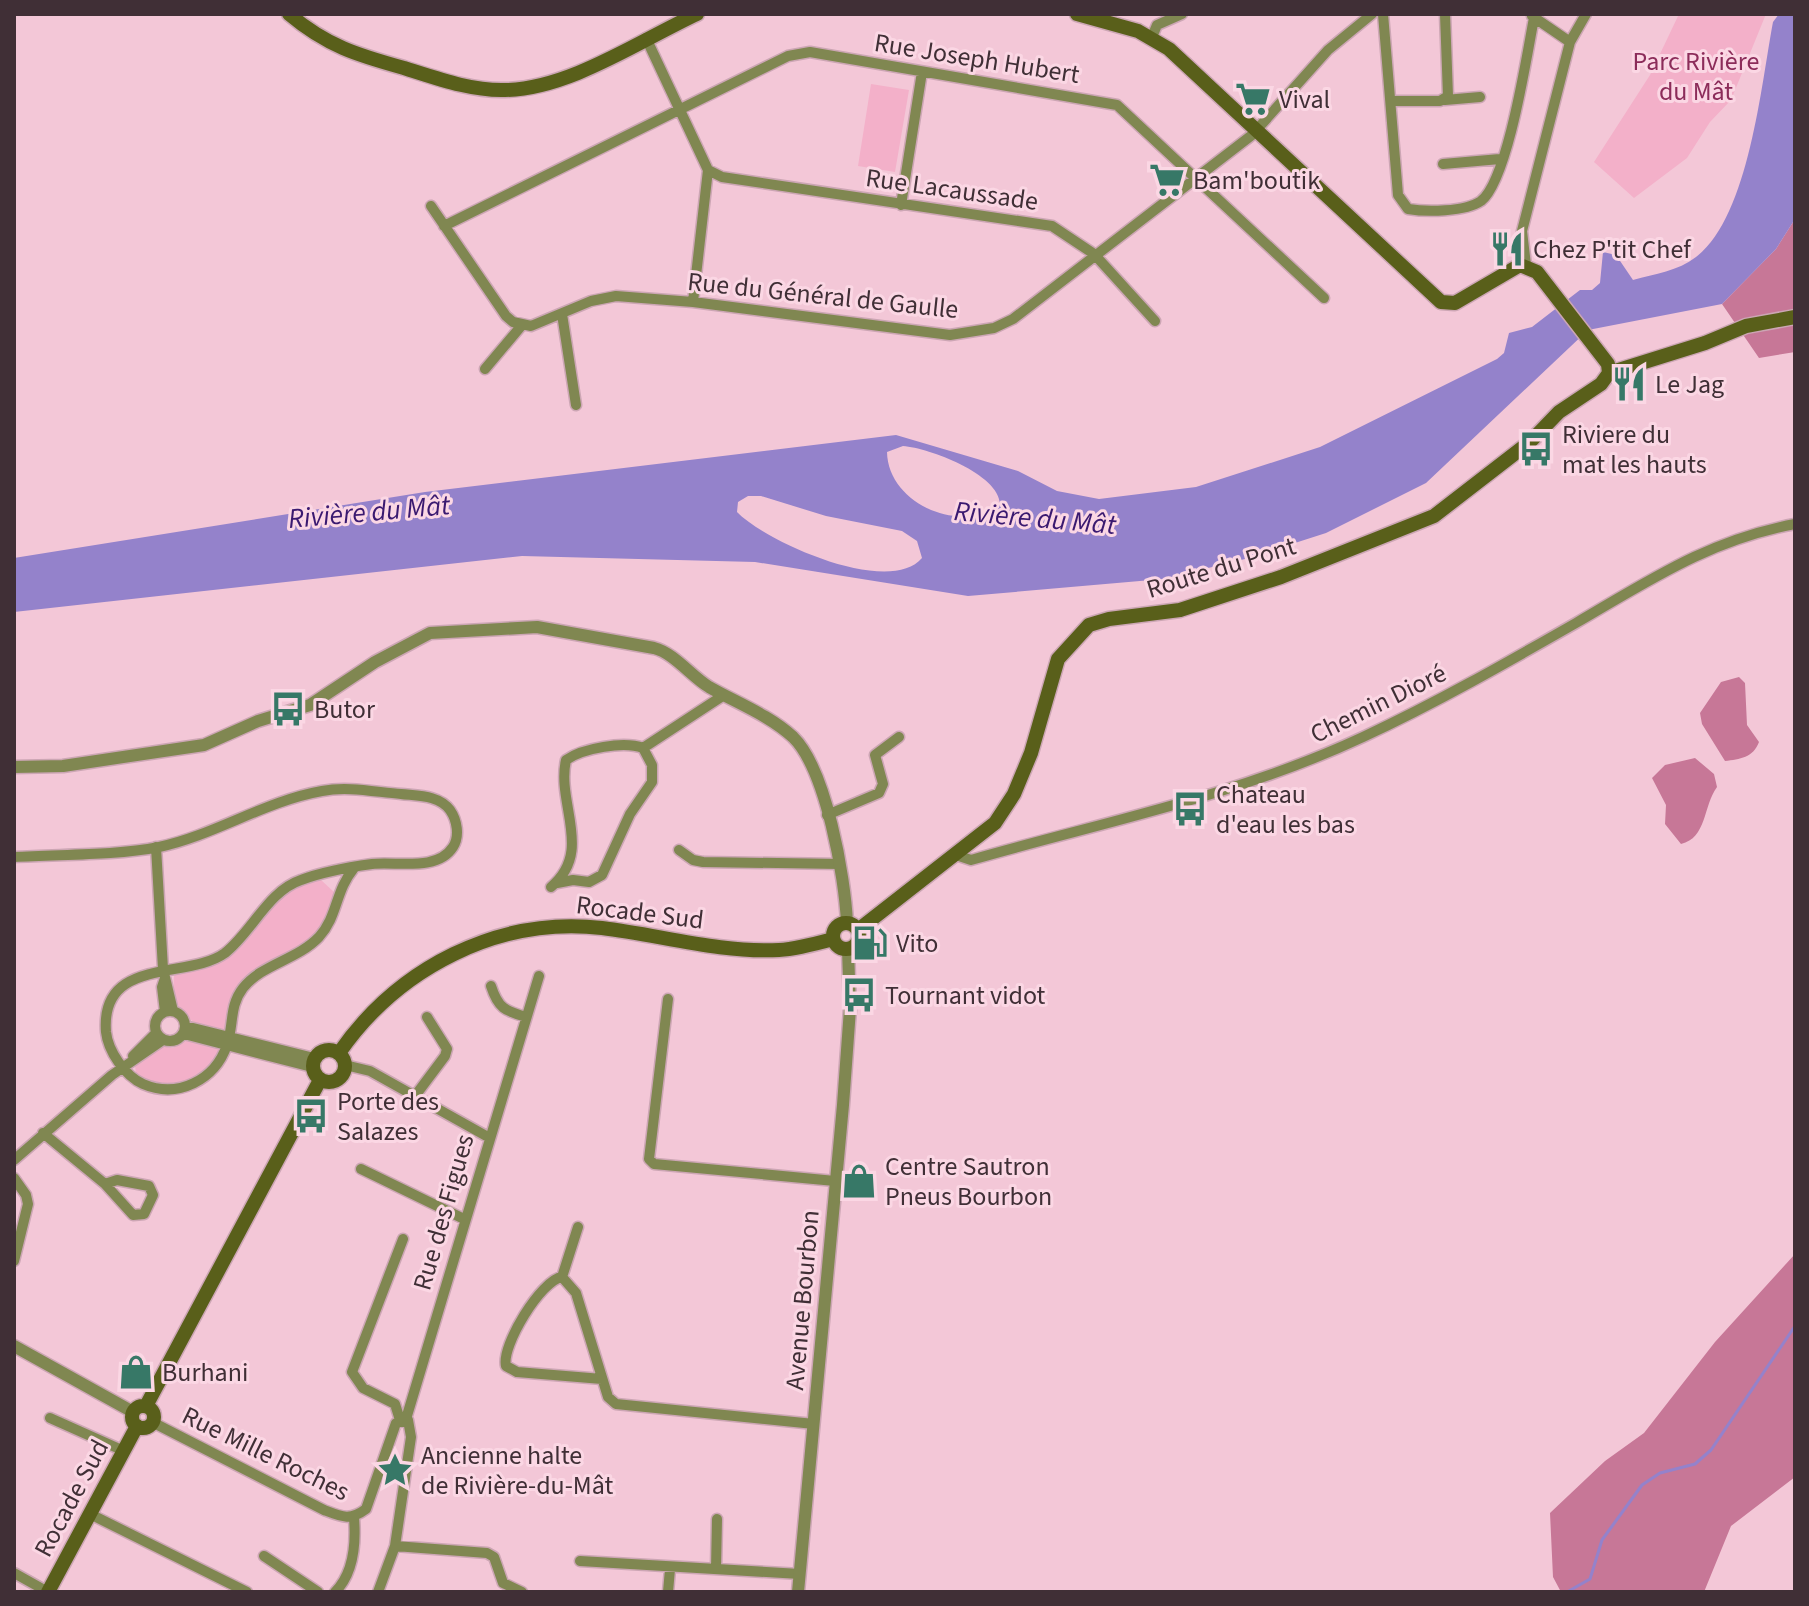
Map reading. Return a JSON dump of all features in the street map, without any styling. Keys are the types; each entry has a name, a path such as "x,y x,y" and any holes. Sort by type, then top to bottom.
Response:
{"main road":[{"path":"289,14 313,34 348,52 447,81 503,90 558,81 697,14"},
{"path":"1077,14 1152,37 1169,49 1441,302 1455,303 1526,265 1543,280 1608,368 1705,343 1746,326 1795,317"},
{"name":"Route du Pont","path":"852,926 956,855 995,823 1014,794 1031,753 1058,659 1089,625 1109,619 1180,610 1281,577 1434,516 1531,441 1559,412 1601,384 1608,368"},
{"path":"852,926 858,942 848,949 838,947 833,939 835,928 852,926"},
{"name":"Rocade Sud","path":"342,1059 378,1006 419,973 456,952 517,932 599,928 736,948 777,950 833,939"},
{"path":"322,1051 342,1059 339,1079 330,1083 320,1080 313,1062 322,1051"},
{"name":"Rocade Sud","path":"48,1592 124,1451 139,1415 320,1080"},
{"path":"139,1415 153,1413 152,1422"}],"street":[{"name":"Rue du Général de Gaulle","path":"522,325 541,324 603,297 693,302 925,334 973,334 1013,319 1256,131 1328,50 1372,14"},
{"path":"1383,14 1398,195 1408,209 1468,206 1479,202 1487,194 1515,122 1532,16 1570,42"},
{"path":"1445,14 1449,92 1445,100"},
{"path":"1526,265 1522,231 1570,42 1586,14"},
{"path":"1152,37 1157,25 1179,16"},
{"path":"646,38 708,170 693,302"},
{"name":"Rue Joseph Hubert","path":"444,226 798,52 1117,105 1324,298"},
{"path":"901,205 922,72"},
{"path":"1391,101 1480,97"},
{"path":"1443,164 1500,159"},
{"name":"Rue Lacaussade","path":"708,170 722,177 1052,226 1094,254 1155,321"},
{"path":"431,206 506,316 522,325 485,369"},
{"path":"562,314 576,405"},
{"name":"Chemin Dioré","path":"956,855 971,860 1212,797 1293,768 1450,694 1702,551 1748,534 1795,524"},
{"path":"14,767 79,764 204,745 258,721 310,705 375,662 421,636 438,632 537,627 654,648 724,695 772,720 795,739 810,760 840,864 852,926"},
{"path":"643,748 652,765 652,782 630,814 602,875 589,882 573,880 554,885 569,866 574,842 566,760 575,755 623,746 643,748 724,695"},
{"path":"827,815 879,793 883,784 875,755 899,737"},
{"path":"14,857 156,847 322,791 353,789 429,797 448,807 454,818 456,839 445,856 421,863 354,868 290,885 218,958 134,980 118,991 109,1010 106,1030 110,1050 127,1064 135,1080 152,1088 171,1090 190,1086 206,1076 219,1062 228,1042 233,1008 246,984 298,955 317,939 335,912 338,891 354,868"},
{"path":"156,847 169,1012"},
{"path":"679,850 693,860 703,862 840,864"},
{"path":"321,876 338,891"},
{"name":"Avenue Bourbon","path":"798,1592 850,1009 848,949"},
{"name":"Rue des Figues","path":"403,1420 539,976"},
{"path":"491,986 504,1011 526,1017"},
{"name":"Avenue Bourbon","path":"668,999 649,1159 654,1164 835,1181"},
{"path":"159,1036 177,1040 184,1030 181,1016 169,1012"},
{"path":"159,1036 155,1023 169,1012"},
{"path":"415,1096 447,1049 427,1017"},
{"path":"184,1030 313,1062"},
{"path":"14,1160 159,1036"},
{"path":"342,1059 370,1071 488,1137"},
{"path":"43,1133 105,1184 133,1215 144,1214 153,1195 151,1187 117,1180 105,1184"},
{"path":"361,1169 464,1219"},
{"path":"14,1178 26,1195 28,1204 14,1261"},
{"path":"562,1277 576,1293 602,1379 517,1372 506,1366 509,1342 544,1287 562,1277 578,1227"},
{"path":"378,1592 395,1546 411,1425 403,1420 395,1404 358,1384 352,1372 403,1239"},
{"path":"14,1346 139,1415"},
{"name":"Avenue Bourbon","path":"602,1379 608,1397 616,1404 814,1424"},
{"path":"50,1418 124,1451"},
{"name":"Rue Mille Roches","path":"152,1422 312,1504 342,1517 354,1518 366,1509 389,1436 403,1420"},
{"path":"90,1514 247,1592"},
{"path":"335,1592 343,1583 356,1548 354,1518"},
{"path":"716,1569 717,1519"},
{"path":"395,1546 487,1553 494,1557 503,1583 522,1592"},
{"path":"264,1556 318,1592"},
{"path":"580,1561 670,1569 800,1574"},
{"path":"668,1592 670,1569"},
{"name":"Rocade Sud","path":"14,1573 48,1592"}],"green space":[{"name":"Parc Rivière du Mât","path":"1679,14 1766,14 1731,100 1710,122 1687,158 1634,198 1594,162 1650,75"},
{"path":"871,84 909,90 895,172 858,166"},
{"path":"310,880 321,880 334,892 320,931 309,942 245,980 223,1034 201,1026 185,1015 174,988 174,976 178,971 210,964 281,895"},
{"path":"190,1039 219,1048 220,1054 192,1078 160,1084 136,1075 135,1065 161,1046 173,1048"}],"shaded area":[{"path":"1795,219 1795,352 1759,358 1722,304 1776,249"},
{"path":"1739,677 1745,683 1747,725 1759,742 1750,755 1725,761 1702,724 1700,713 1721,682"},
{"path":"1695,758 1714,774 1717,787 1696,835 1681,844 1665,824 1666,805 1652,778 1665,765"},
{"path":"1795,1254 1795,1477 1731,1526 1704,1592 1561,1592 1553,1577 1550,1513 1605,1461 1644,1433 1715,1342"}],"water":[{"name":"Rivière du Mât","path":"1779,14 1795,14 1795,219 1776,249 1722,304 1588,330 1426,483 1326,533 1245,559 1163,579 968,596 755,562 522,556 14,612 14,558 425,492 896,435 1018,471 1057,491 1099,499 1196,487 1320,447 1497,359 1504,353 1509,333 1532,327 1580,290 1592,290 1600,283 1603,252 1616,255 1633,280 1674,269 1696,257 1714,238 1729,212 1740,182 1750,148 1773,22","holes":["903,446 961,464 988,483 997,493 1000,504 984,513 966,516 947,515 929,509 900,486 891,470 887,452","748,496 761,496 826,516 902,531 917,541 922,558 906,568 883,571 828,561 774,537 737,512 738,502"]}],"waterway":[{"path":"1567,1592 1590,1579 1602,1540 1642,1485 1660,1473 1695,1464 1711,1450 1795,1326"}],"place":[{"name":"Vival","path":"1253,99"},
{"name":"Bam'boutik","path":"1167,180"},
{"name":"Chez P'tit Chef","path":"1507,249"},
{"name":"Le Jag","path":"1629,384"},
{"name":"Riviere du mat les hauts","path":"1536,449"},
{"name":"Butor","path":"288,709"},
{"name":"Chateau d'eau les bas","path":"1190,809"},
{"name":"Vito","path":"870,943"},
{"name":"Tournant vidot","path":"859,995"},
{"name":"Porte des Salazes","path":"311,1116"},
{"name":"Centre Sautron Pneus Bourbon","path":"859,1181"},
{"name":"Burhani","path":"136,1372"},
{"name":"Ancienne halte de Rivière-du-Mât","path":"395,1470"}]}
